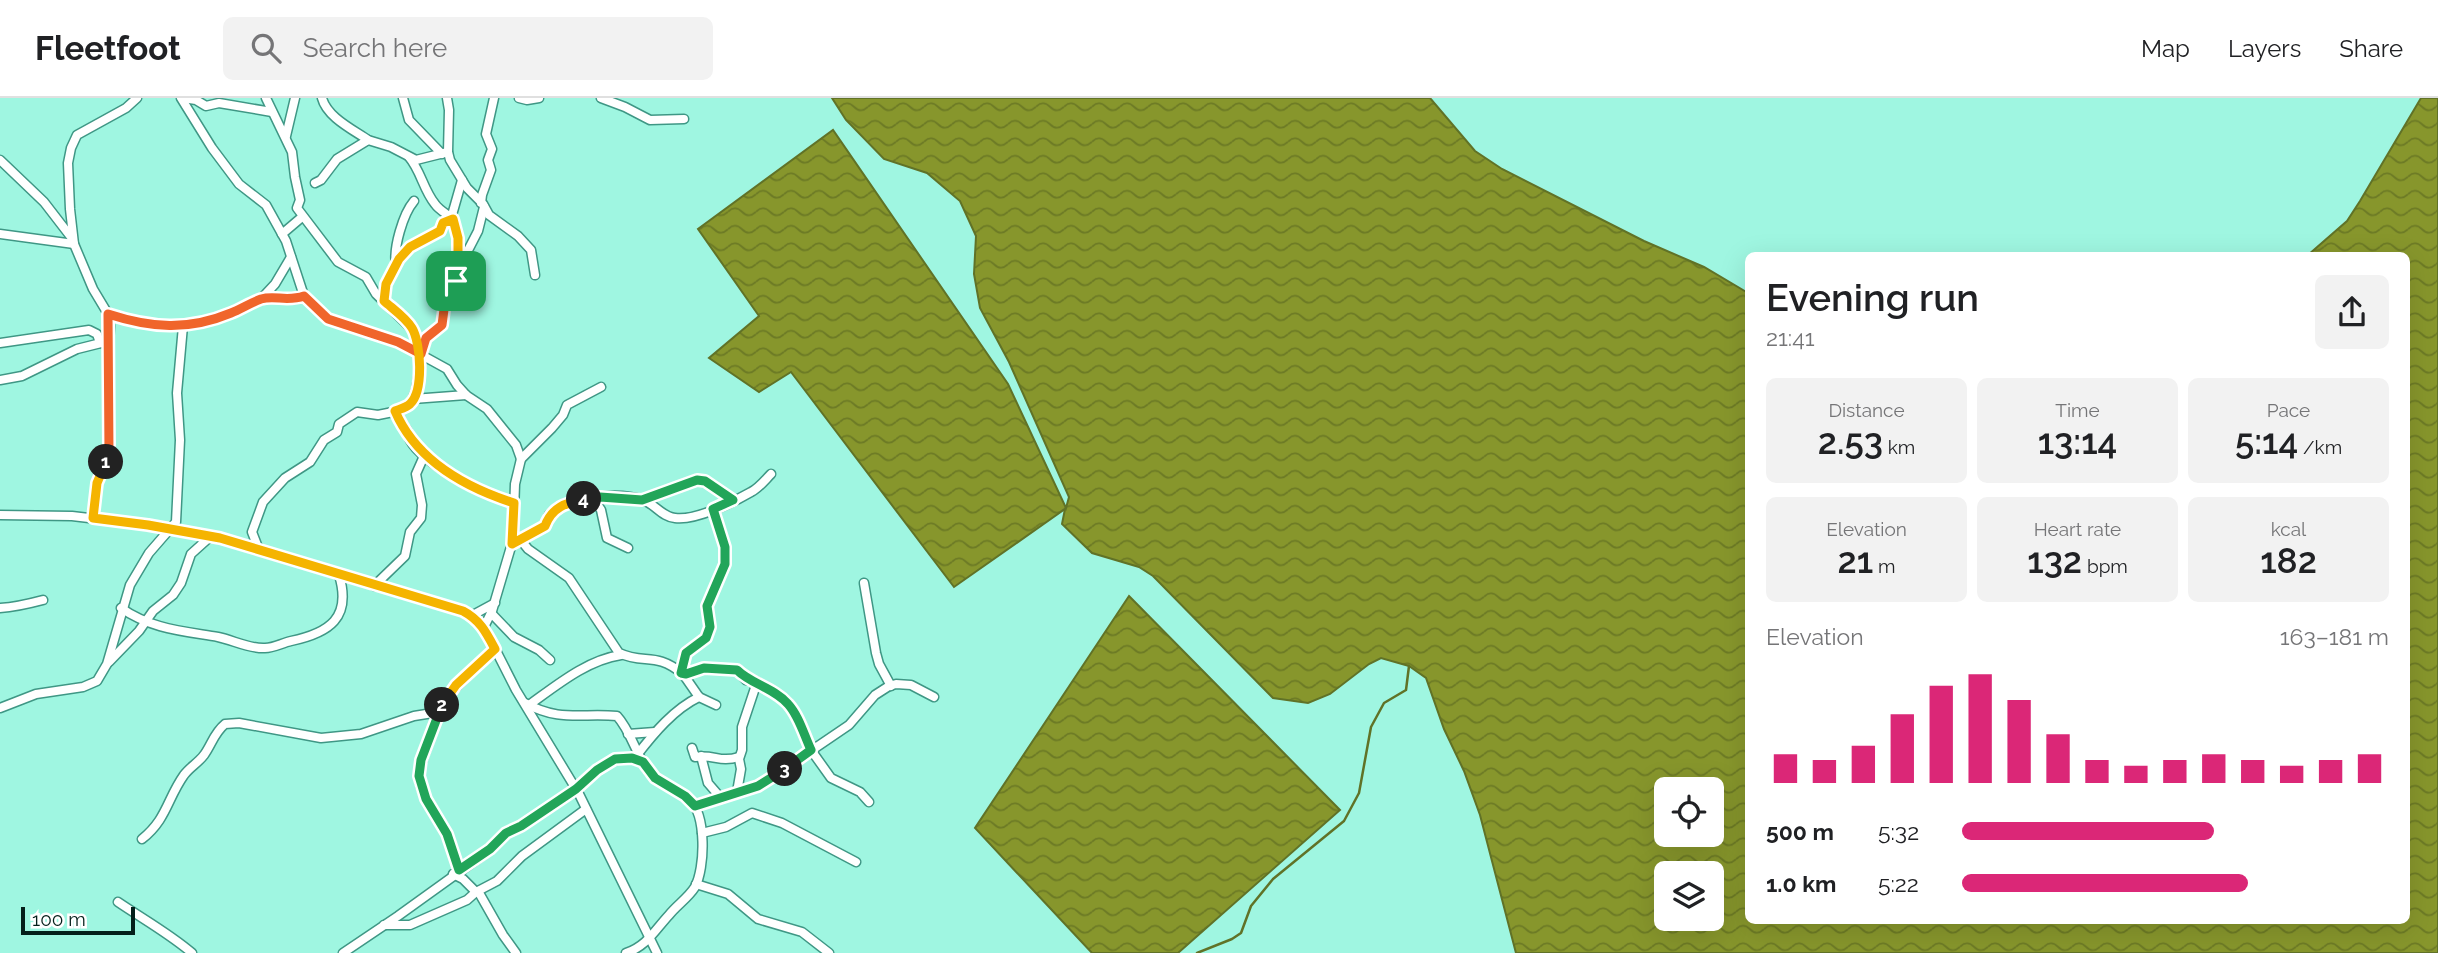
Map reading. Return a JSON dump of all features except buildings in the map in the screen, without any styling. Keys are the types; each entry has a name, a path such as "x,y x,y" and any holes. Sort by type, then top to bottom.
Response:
{"street":[{"path":"74,242 68,163 71,148 77,135 126,108 137,98"},
{"path":"182,98 196,100 206,106 219,103 272,112"},
{"path":"182,98 212,148 239,184 264,202 282,233 304,296 328,319 380,335 420,352 429,361 447,369 466,395 487,409 516,445 520,459 515,484 512,544 495,603 484,627"},
{"path":"259,550 253,528 260,509 277,486 310,462 324,440 338,431 339,424 350,416 357,412 377,415 410,404 420,371 420,352 410,326 376,294 366,277 338,261 314,229 302,218 297,208 300,200 294,157 267,98"},
{"path":"286,136 295,98"},
{"path":"322,98 334,116 368,140 391,147 418,161 445,153"},
{"path":"403,98 410,120 445,153 467,188 491,216 527,244 531,250 535,275"},
{"path":"445,153 449,110 447,98"},
{"path":"420,352 426,338 442,325 445,302 456,284 462,262 483,218 482,195 491,170 488,160 492,149 486,134 494,98"},
{"path":"519,98 539,98"},
{"path":"601,98 650,120 684,120"},
{"path":"315,183 321,180 337,159 368,140"},
{"path":"409,157 417,167 436,206 453,219"},
{"path":"0,160 44,202 74,242 93,289 108,314 104,342 109,454 97,483 93,518"},
{"path":"462,180 453,219 458,238 458,254 462,262"},
{"path":"396,265 396,244 407,210 415,201"},
{"path":"282,233 302,218"},
{"path":"384,301 384,289 396,265 410,247 440,231 443,223 453,219"},
{"path":"0,234 74,242"},
{"path":"108,314 155,326 183,326 230,313 261,299 275,284 290,257"},
{"path":"261,299 289,301 304,296"},
{"path":"107,664 121,608 130,585 140,567 176,522 180,421 177,393 183,326"},
{"path":"0,342 89,330 104,342"},
{"path":"0,380 22,376 77,349 104,342"},
{"path":"520,459 552,428 568,405 601,387"},
{"path":"413,399 466,395"},
{"path":"395,411 409,433 411,442 424,456 481,491 514,503"},
{"path":"374,586 405,556 410,531 421,518 422,505 416,474 424,456"},
{"path":"512,544 545,526 549,514 571,502 593,498 630,497 642,500 671,518 698,516 752,492 771,474"},
{"path":"642,500 697,480 705,481 733,500"},
{"path":"593,498 601,510 607,538 628,548"},
{"path":"682,673 686,653 706,638 710,627 707,606 725,564 725,547 713,509"},
{"path":"0,515 93,518 211,536 463,611 471,616 484,627 576,789 657,953"},
{"path":"0,708 36,694 90,685 97,681 107,664 153,611 177,590 191,554 211,536"},
{"path":"520,539 528,549 569,578 621,655"},
{"path":"121,608 145,623 266,648 307,638 325,629 338,615 343,598 339,575"},
{"path":"864,583 876,653 891,686"},
{"path":"0,608 19,607 25,602 43,600"},
{"path":"471,616 495,603"},
{"path":"491,614 514,637 539,650 550,660"},
{"path":"495,649 445,698 421,760 419,776 426,799 447,834 457,872 477,891 516,953"},
{"path":"526,703 598,660 621,655 659,659 674,666 699,697 716,705"},
{"path":"682,673 704,668 737,670 746,680 757,682 786,701 811,750 831,778 860,792 869,802"},
{"path":"737,792 741,769 739,757 742,750 742,725 757,682"},
{"path":"695,806 768,780 849,725 875,695 891,686 911,685 934,697"},
{"path":"637,754 655,732 685,705 699,697"},
{"path":"526,703 542,713 561,717 581,714 617,716 637,754 655,778 685,796 695,806 702,834 701,863 696,884 651,939 626,953"},
{"path":"142,839 161,821 173,792 185,773 202,757 215,733 225,724 239,723 321,738 368,732 414,716 439,712"},
{"path":"628,734 655,732"},
{"path":"692,748 695,757 710,756 723,761 739,757"},
{"path":"701,756 708,783 721,798"},
{"path":"343,953 490,849 506,833 576,789 597,770 615,759 632,758 643,762"},
{"path":"384,925 410,925 467,900 477,891 498,881 522,856 586,809"},
{"path":"702,834 726,827 752,813 782,823 856,862"},
{"path":"696,884 728,894 758,919 802,932 829,953"},
{"path":"118,902 156,929 177,939 192,953"}],"water":[{"path":"832,98 1430,98 1475,151 1502,169 1644,241 1704,267 1745,291 1745,924 2410,924 2410,252 2311,252 2347,221 2421,98 2438,98 2438,953 1516,953 1480,815 1426,678 1409,666 1381,658 1330,694 1308,703 1273,698 1153,576 1139,567 1092,553 1062,524 1065,509 954,587 791,372 759,392 709,358 759,316 698,229 833,130 1008,384 1066,508 1069,497 1009,362 980,308 974,274 976,236 960,201 927,173 884,159 846,120"},
{"path":"1129,596 1340,810 1178,953 1092,953 975,828"}],"waterway":[{"path":"1197,953 1241,933 1251,906 1273,879 1344,821 1359,793 1371,727 1384,703 1406,690 1409,666"}],"route":[{"path":"456,281 445,302 442,325 426,338 421,354 418,351 398,342 328,319 304,296 289,301 261,299 216,318 174,327 137,322 108,314 109,454 97,483 93,518 211,536 463,611 484,627 495,649 445,698 419,769 426,799 447,834 459,870 490,849 500,837 576,789 597,770 615,759 624,757 643,762 655,778 691,800 695,806 758,786 811,750 786,701 757,682 746,680 737,670 704,668 681,673 686,653 706,638 710,627 707,606 725,564 725,547 713,509 733,500 705,481 692,480 642,500 630,497 600,497 571,502 549,514 545,526 512,544 514,503 481,491 456,477 424,456 411,442 409,433 395,411 410,404 413,399 420,361 418,351 415,338 414,331 384,301 384,289 406,250 440,231 443,223 453,219 459,243 458,254 462,262 456,281"}]}
